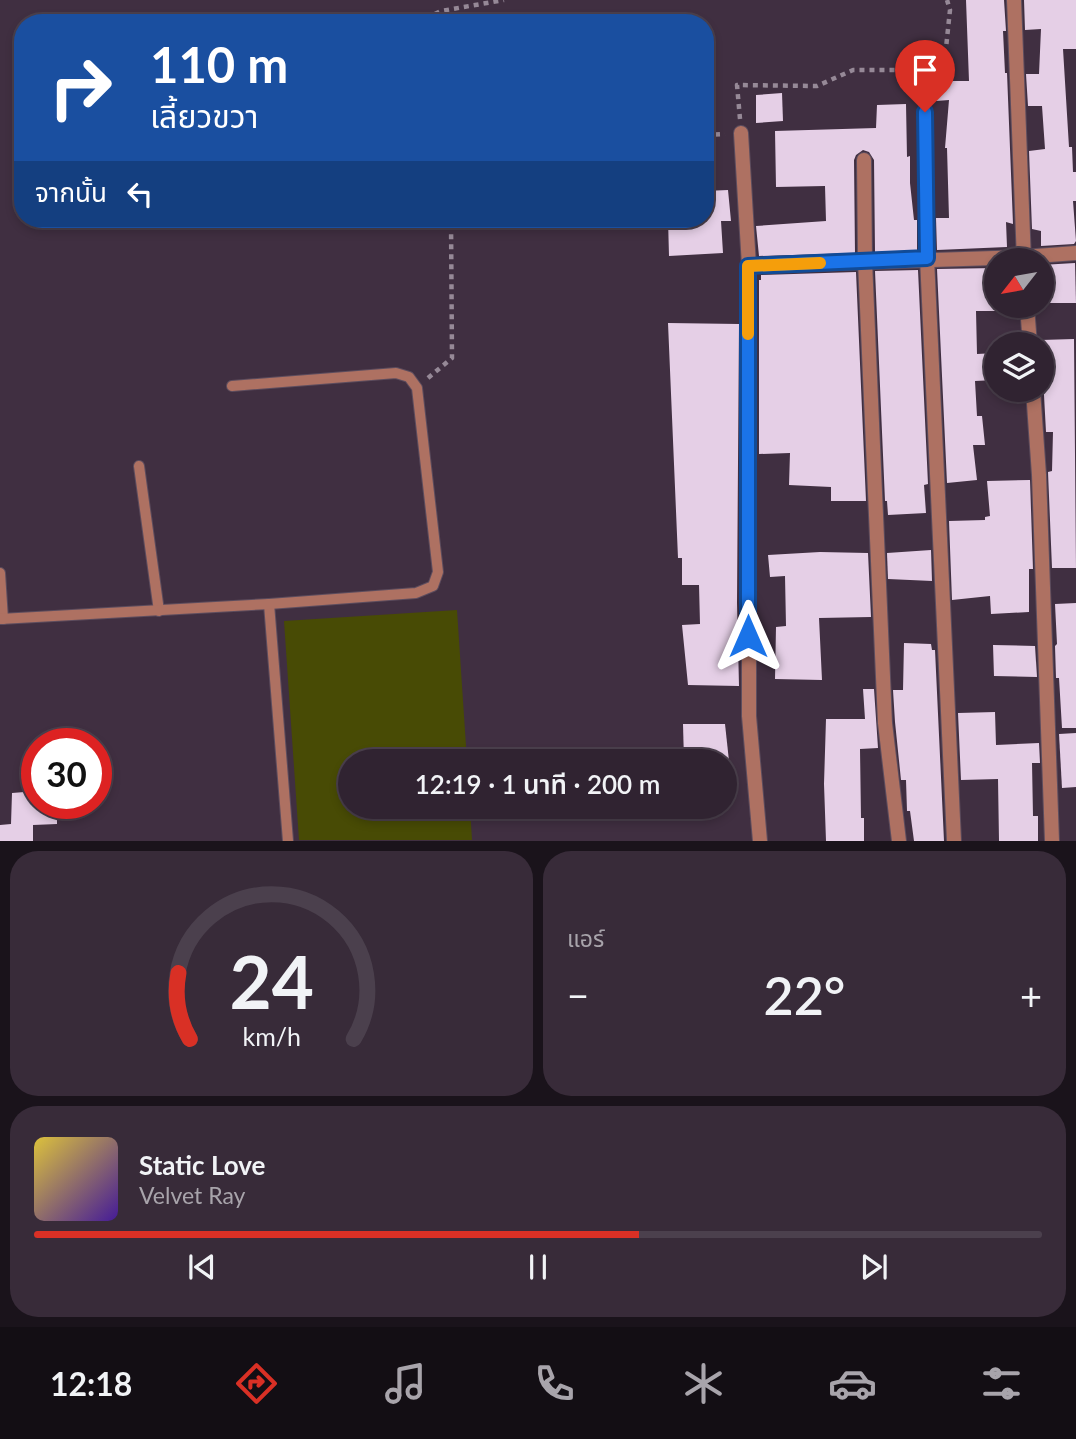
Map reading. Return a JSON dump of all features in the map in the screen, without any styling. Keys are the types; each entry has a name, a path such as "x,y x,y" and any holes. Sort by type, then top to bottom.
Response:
{"street":[{"path":"1014,0 1024,248"},
{"path":"925,112 927,258 954,841"},
{"path":"741,133 748,266 748,716 760,841"},
{"path":"864,160 865,261 886,723 899,841"},
{"path":"1054,256 1076,253"},
{"path":"748,266 927,258 984,259"},
{"path":"1034,402 1039,475 1052,841"}],"lane":[{"path":"0,573 1,619 416,593 433,586 438,572 417,388 409,377 396,373 232,386"},
{"path":"139,466 159,611"},
{"path":"269,604 288,841"}],"path":[{"path":"434,14 504,0"},
{"path":"741,133 737,85 817,86 853,70 925,70 946,48 950,10 947,0"},
{"path":"417,388 452,358 451,228"}],"shaded area":[{"path":"457,610 466,749 338,749 338,819 471,819 472,840 299,840 284,621"}],"building":[{"path":"966,0 1004,0 1006,31 1003,31 1013,224 1006,222 1007,247 937,250 936,218 949,218 945,148 949,100 936,101 937,81 969,81"},
{"path":"1024,0 1076,0 1076,49 1063,49 1069,147 1072,147 1073,172 1076,172 1076,201 1073,201 1074,244 1041,246 1041,231 1032,229 1029,151 1045,149 1042,106 1028,106 1026,74 1039,74 1041,29 1025,30"},
{"path":"782,93 783,121 756,123 756,95"},
{"path":"906,104 907,157 910,156 914,220 917,220 917,251 875,252 874,160 869,152 863,150 854,160 855,253 759,256 756,226 826,221 825,186 776,187 775,131 876,128 877,105"},
{"path":"728,190 731,221 721,221 723,253 669,256 668,228 714,228 714,191"},
{"path":"1075,263 1076,303 1054,303 1054,264"},
{"path":"984,268 984,311 976,311 977,354 984,354 984,381 975,381 977,416 982,416 985,445 973,445 977,480 947,483 937,269"},
{"path":"918,270 928,484 924,485 926,513 888,515 885,501 875,271"},
{"path":"856,272 866,501 831,501 831,487 789,485 790,453 759,454 759,280 761,275"},
{"path":"668,323 739,324 739,686 688,685 682,625 700,624 699,585 682,585 682,558 678,558"},
{"path":"1074,339 1076,568 1052,568 1048,472 1052,471 1053,432 1046,432 1044,402 1054,402 1054,340"},
{"path":"1030,480 1033,569 1029,569 1029,612 991,614 990,596 952,600 949,521 985,520 985,517 990,516 987,481"},
{"path":"931,550 932,581 888,579 887,553"},
{"path":"868,553 871,617 819,618 822,680 775,679 776,627 786,626 785,576 770,577 768,555"},
{"path":"1076,603 1076,728 1062,728 1059,678 1056,678 1055,604"},
{"path":"904,643 931,644 932,650 935,650 944,841 914,841 910,811 907,811 906,780 901,780 893,690 903,690"},
{"path":"993,645 1035,646 1037,677 994,676"},
{"path":"863,689 874,689 878,748 860,749 864,841 826,841 826,719 865,719"},
{"path":"995,712 996,745 1039,743 1040,763 1032,763 1033,816 1038,816 1038,841 999,841 998,779 961,780 958,713"},
{"path":"683,724 725,724 728,749 684,749"},
{"path":"1076,733 1076,787 1062,788 1059,734"},
{"path":"21,792 21,819 57,819 57,824 33,825 33,841 0,841 0,825 11,824 12,793"}],"slow traffic":[{"path":"748,334 748,266 820,263"}],"route":[{"path":"748,636 748,266 927,258 925,112"}]}
